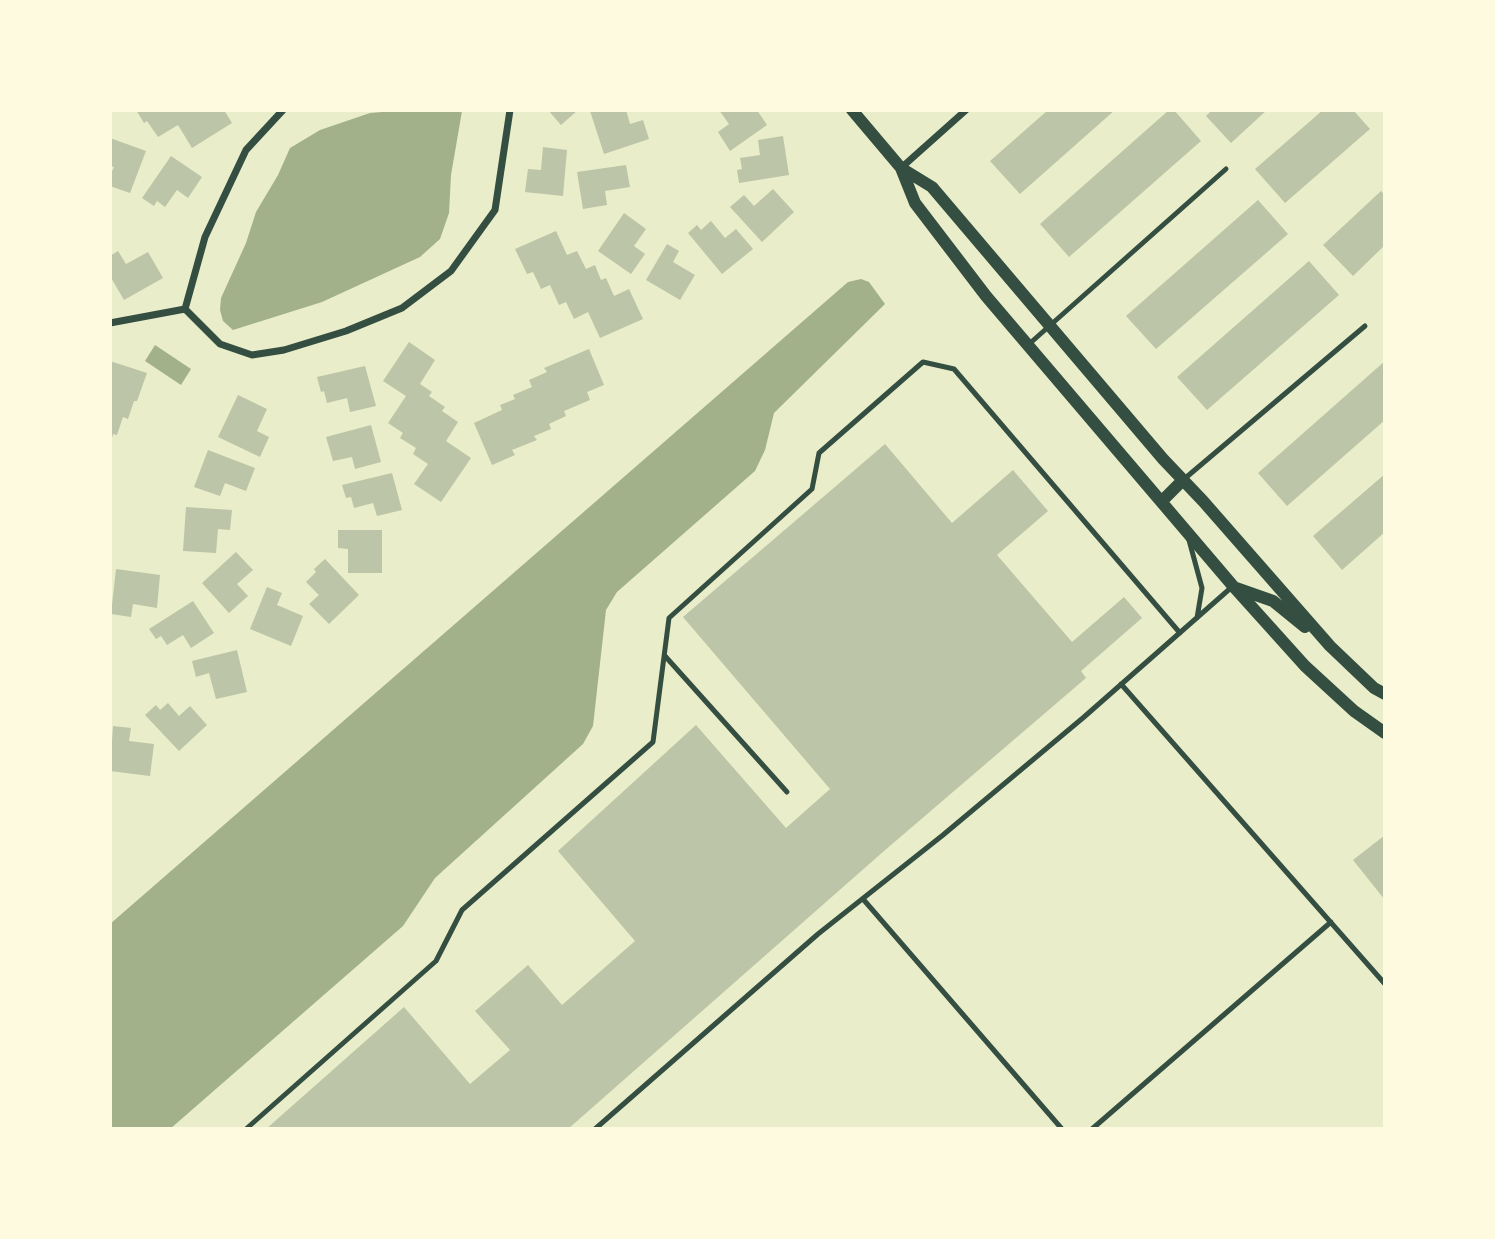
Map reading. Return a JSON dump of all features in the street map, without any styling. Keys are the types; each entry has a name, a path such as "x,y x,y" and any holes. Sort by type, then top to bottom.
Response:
{"street":[{"path":"185,309 205,237 247,150 283,110"},
{"path":"185,309 220,344 252,355 284,350 346,331 402,308 451,271 495,210 510,110"},
{"path":"852,110 901,168 932,187 1330,646 1374,688 1385,694"},
{"path":"901,168 966,110"},
{"path":"901,168 915,203 986,296 1233,586 1306,666 1354,711 1385,733"},
{"path":"110,323 185,309"},
{"path":"1162,501 1184,480"},
{"path":"1233,586 1273,601 1330,646"}],"lane":[{"path":"1028,345 1226,169"},
{"path":"1184,480 1365,326"},
{"path":"246,1129 436,961 462,909 653,742 670,618 812,489 819,453 923,362 954,369 1180,633"},
{"path":"1186,530 1202,588 1197,618"},
{"path":"595,1129 818,934 1014,777 1233,586"},
{"path":"665,656 787,792"},
{"path":"1121,684 1385,984"},
{"path":"863,899 1062,1129"},
{"path":"1091,1129 1331,922"}],"shaded area":[{"path":"406,110 462,111 451,175 449,213 440,239 420,257 322,302 233,330 223,321 221,298 246,243 256,212 290,148 320,130 370,113"},
{"path":"861,279 869,282 885,304 774,413 765,450 755,471 617,592 606,610 593,726 583,744 435,878 403,926 170,1129 110,1129 110,924 848,282"},
{"path":"155,345 191,369 181,385 145,361"}],"building":[{"path":"136,110 224,110 232,123 192,148 178,125 158,137"},
{"path":"548,110 578,110 561,125"},
{"path":"626,110 630,124 643,120 649,139 604,154 590,111"},
{"path":"719,110 757,110 767,125 730,151 718,132 729,124"},
{"path":"1048,110 1115,110 1020,194 990,161"},
{"path":"1169,110 1174,110 1201,141 1069,257 1040,224"},
{"path":"1212,110 1267,110 1231,143 1206,116"},
{"path":"1323,110 1353,110 1370,129 1285,203 1255,169"},
{"path":"783,136 789,175 739,183 737,170 742,169 740,158 760,155 758,140"},
{"path":"110,138 146,151 130,193 110,186 114,167 110,166"},
{"path":"543,147 567,150 563,196 525,192 528,169 541,170"},
{"path":"171,156 202,177 188,198 177,190 165,207 157,201 154,206 142,198"},
{"path":"626,165 630,187 605,191 607,205 583,209 577,172"},
{"path":"773,189 794,212 762,242 730,207 744,195 754,206"},
{"path":"1381,191 1385,195 1385,245 1353,276 1323,245"},
{"path":"1258,200 1288,234 1156,349 1126,316"},
{"path":"624,213 646,229 634,246 645,254 631,274 598,251"},
{"path":"711,221 725,238 736,229 753,249 722,274 688,233 697,225 701,230"},
{"path":"556,231 567,255 577,251 586,269 595,265 601,280 606,278 614,296 629,289 643,319 600,338 588,312 574,319 566,302 559,305 550,285 541,289 533,272 527,274 515,249"},
{"path":"667,244 679,251 673,262 695,275 680,300 646,280"},
{"path":"118,251 126,264 148,252 163,278 124,300 110,276 110,256"},
{"path":"1309,261 1339,295 1207,410 1177,377"},
{"path":"409,342 435,360 420,384 432,392 429,396 445,407 442,411 458,422 446,441 471,458 441,502 414,484 428,464 413,454 416,448 400,438 403,433 388,423 406,396 383,381"},
{"path":"589,349 604,385 587,392 590,400 564,411 566,416 549,424 551,429 534,436 537,440 512,450 515,455 492,465 474,423 502,410 500,405 515,399 513,395 532,387 529,380 547,372 544,368"},
{"path":"110,361 147,373 128,419 123,417 117,435 113,434 111,442"},
{"path":"1385,361 1385,420 1287,506 1258,473"},
{"path":"365,366 376,406 350,412 347,398 327,403 317,377"},
{"path":"238,395 267,409 257,431 269,437 260,457 218,437"},
{"path":"371,425 381,462 355,469 352,457 333,461 326,437"},
{"path":"885,444 952,523 1013,470 1048,511 997,555 1072,642 1124,597 1142,618 1081,671 1086,678 884,851 568,1129 266,1129 404,1007 470,1084 510,1050 475,1011 528,965 562,1005 635,941 558,851 696,725 786,828 830,789 683,617"},
{"path":"208,450 255,468 246,491 225,483 220,496 194,487"},
{"path":"392,473 402,510 377,516 373,503 354,508 351,497 346,498 342,485"},
{"path":"1385,474 1385,532 1342,570 1313,536"},
{"path":"186,507 232,510 230,530 218,529 216,553 183,551"},
{"path":"338,530 382,530 382,573 348,573 348,549 338,548"},
{"path":"236,552 253,570 237,584 248,596 229,613 202,583"},
{"path":"325,559 359,595 329,624 309,604 319,595 306,582 316,572 314,569"},
{"path":"116,569 160,575 157,608 133,604 131,617 111,614"},
{"path":"267,587 282,593 277,605 303,616 291,646 250,629"},
{"path":"193,601 214,633 191,648 183,635 167,645 161,636 156,639 149,629"},
{"path":"237,650 247,692 216,699 209,673 196,677 192,661"},
{"path":"168,703 179,716 190,706 207,725 179,751 145,715 156,705 160,710"},
{"path":"113,726 131,728 129,741 154,744 150,776 110,771"},
{"path":"1385,835 1385,900 1353,860"}]}
